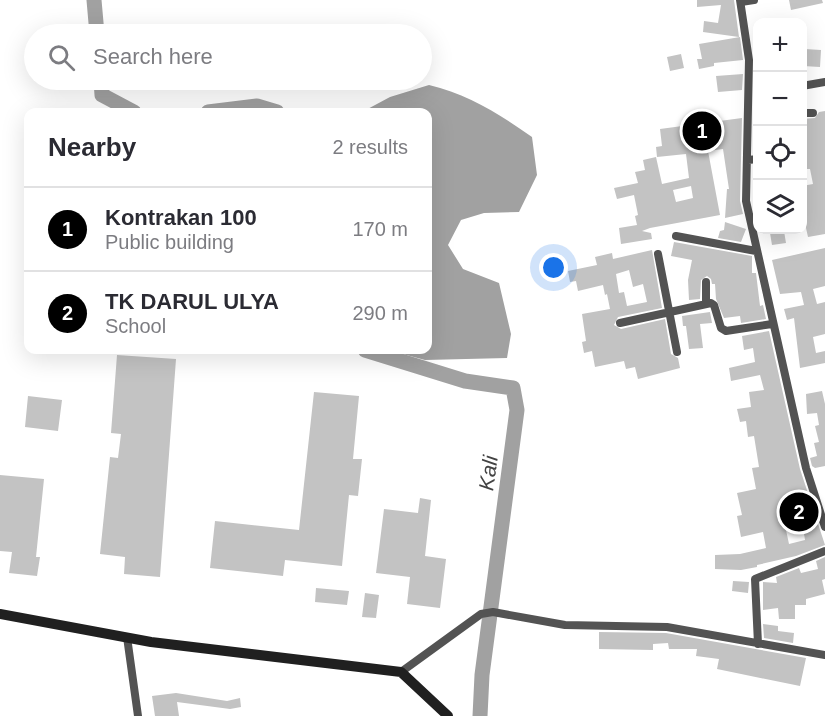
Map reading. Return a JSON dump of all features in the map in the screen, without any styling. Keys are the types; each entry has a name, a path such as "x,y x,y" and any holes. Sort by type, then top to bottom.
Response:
{"street":[{"path":"753,86 741,1 754,0"},
{"path":"807,85 825,82"},
{"path":"753,112 745,193 772,324 806,468 825,527"},
{"path":"807,112 813,113"},
{"path":"748,160 753,160"},
{"path":"675,236 756,251"},
{"path":"658,254 677,352"},
{"path":"706,282 706,304"},
{"path":"620,323 706,304 714,305 718,322 726,331 772,324"},
{"path":"758,644 755,579 825,551"},
{"path":"401,672 481,614 501,613 565,625 667,627 825,655"},
{"path":"0,614 172,645 401,672 448,716"},
{"path":"0,621 16,618"},
{"path":"127,636 138,716"}],"shaded area":[{"path":"432,86 483,106 532,137 537,175 519,212 484,213 461,220 448,245 463,269 499,283 511,334 507,358 425,360 403,354 432,354 432,108 369,108 390,97 413,90 432,90"}],"building":[{"path":"697,0 734,0 739,37 703,32 704,21 718,23 721,5 697,7"},
{"path":"789,0 822,0 823,3 791,10"},
{"path":"740,37 743,60 714,63 714,66 699,69 697,59 702,59 699,44"},
{"path":"807,49 821,50 820,67 807,66"},
{"path":"681,54 684,68 670,71 667,57"},
{"path":"743,74 742,90 718,92 716,76"},
{"path":"825,111 825,234 808,237 807,185 813,184 810,169 807,169 807,119 815,118 819,112"},
{"path":"742,118 740,201 743,214 725,218 727,189 729,189 723,149 708,151 720,215 650,228 642,231 651,233 652,239 621,244 619,228 637,225 635,216 638,215 634,195 617,199 614,188 638,183 635,172 645,170 643,160 656,157 662,184 689,178 686,154 657,157 656,147 662,146 660,129","holes":["691,186 693,198 676,202 673,190"]},
{"path":"725,222 746,229 741,242 718,238 720,231 724,230"},
{"path":"770,234 784,234 786,243 772,245"},
{"path":"674,242 752,256 752,273 756,273 760,306 763,305 766,319 741,323 740,316 724,318 716,299 715,284 712,284 711,279 707,276 701,280 700,299 689,300 688,280 692,260 671,256"},
{"path":"825,248 825,286 813,289 817,304 825,302 825,334 813,337 816,353 825,351 825,363 800,368 794,318 787,320 784,309 804,305 801,292 780,294 772,260"},
{"path":"652,250 662,308 618,317 614,325 621,329 665,319 671,354 678,358 680,368 638,379 635,367 626,369 624,361 595,367 592,351 584,353 582,342 586,341 582,314 610,309 603,285 578,291 576,281 570,282 568,271 597,265 595,257 612,253 613,259","holes":["629,270 633,287 643,284 647,302 627,306 624,292 619,293 616,274"]},
{"path":"710,312 712,323 700,324 703,348 689,349 686,326 683,326 682,316"},
{"path":"769,331 800,469 825,545 796,556 757,565 757,567 741,570 715,569 715,555 740,554 766,548 763,532 741,537 737,516 742,515 737,493 756,489 752,468 759,467 754,436 748,437 746,421 740,422 737,409 751,407 749,392 764,390 760,375 731,381 729,368 755,362 753,348 744,350 742,336","holes":["803,527 805,540 789,544 786,530"]},
{"path":"117,355 176,359 160,577 124,574 125,557 100,554 110,457 118,458 121,434 111,433"},
{"path":"822,391 825,404 825,466 815,468 810,458 817,456 814,443 819,442 815,426 819,425 817,413 807,414 806,394"},
{"path":"314,392 359,396 353,459 362,459 358,496 349,495 342,566 285,560 283,576 210,568 215,521 299,530"},
{"path":"28,396 62,400 58,431 25,427"},
{"path":"0,475 44,479 36,557 40,557 37,576 9,573 12,552 0,551"},
{"path":"420,498 431,500 425,556 446,559 440,608 407,604 410,577 376,573 384,509 418,513"},
{"path":"825,557 825,579 822,580 825,594 806,599 806,605 795,605 795,619 779,619 778,608 763,610 763,582 777,583 776,577 799,568 801,573 818,569 816,561"},
{"path":"733,581 749,582 748,593 732,591"},
{"path":"316,588 349,591 347,605 315,602"},
{"path":"365,593 379,595 376,618 362,617"},
{"path":"763,624 778,626 778,631 794,633 793,643 764,638"},
{"path":"599,632 666,633 806,658 800,686 717,669 719,659 696,656 697,649 669,649 668,643 653,644 653,650 599,649"},
{"path":"176,693 227,701 240,698 241,707 230,709 177,702 179,716 155,716 152,696"}],"waterway":[{"name":"Kali","path":"94,0 96,24"},
{"name":"Kali","path":"102,90 102,95 126,108"},
{"name":"Kali","path":"241,108 257,106 264,108"},
{"name":"Kali","path":"378,354 465,381 513,388 517,410 482,675 480,716"}],"place":[{"name":"Kontrakan 100","path":"702,131"},
{"name":"TK DARUL ULYA","path":"799,512"}]}
